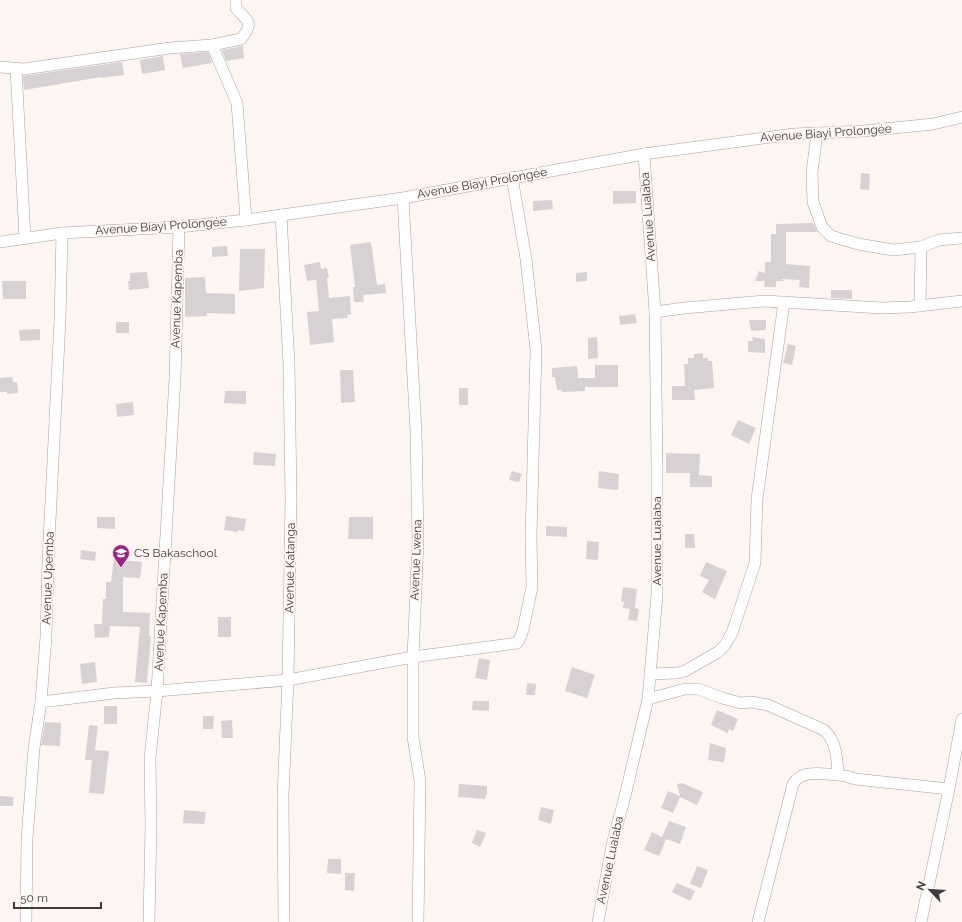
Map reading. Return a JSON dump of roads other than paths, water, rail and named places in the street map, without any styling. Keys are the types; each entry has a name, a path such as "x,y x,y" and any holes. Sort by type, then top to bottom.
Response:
{"street":[{"path":"0,67 16,69 170,48 212,45 241,39 244,35 248,20 236,8 236,0"},
{"path":"212,45 237,103 246,220"},
{"path":"16,69 25,238"},
{"name":"Avenue Biayi Prolongée","path":"0,242 62,233 179,227 246,220 403,198 644,154 794,134 864,131 933,124 962,117"},
{"path":"816,133 812,172 813,202 822,227 831,236 858,244 893,250 921,247 938,240 962,238"},
{"name":"Avenue Lualaba","path":"598,922 612,845 648,699 657,595 657,465 654,312 644,154"},
{"path":"41,702 114,694 288,680 413,658 517,643 523,630 532,588 536,350 526,259 512,177"},
{"name":"Avenue Lwena","path":"403,198 416,431 418,542 413,658 413,736 420,781 420,872 418,922"},
{"name":"Avenue Katanga","path":"281,215 289,364 290,499 288,680 283,796 284,922"},
{"name":"Avenue Kapemba","path":"149,922 151,825 150,758 158,691 174,378 179,227"},
{"name":"Avenue Upemba","path":"26,922 27,839 34,748 41,702 46,637 48,561 60,320 62,233"},
{"path":"920,306 921,247"},
{"path":"654,312 765,301 882,308 920,306 962,301"},
{"path":"650,674 677,673 685,670 718,652 725,645 732,633 755,563 757,499 784,302"},
{"path":"648,699 685,689 698,689 741,703 756,702 768,705 824,730 830,736 835,746 838,762 838,776"},
{"path":"921,922 962,719"},
{"path":"758,922 793,784 797,778 812,774 846,776 855,779 949,789"}],"place":[{"name":"CS Bakaschool","path":"121,568"}]}
